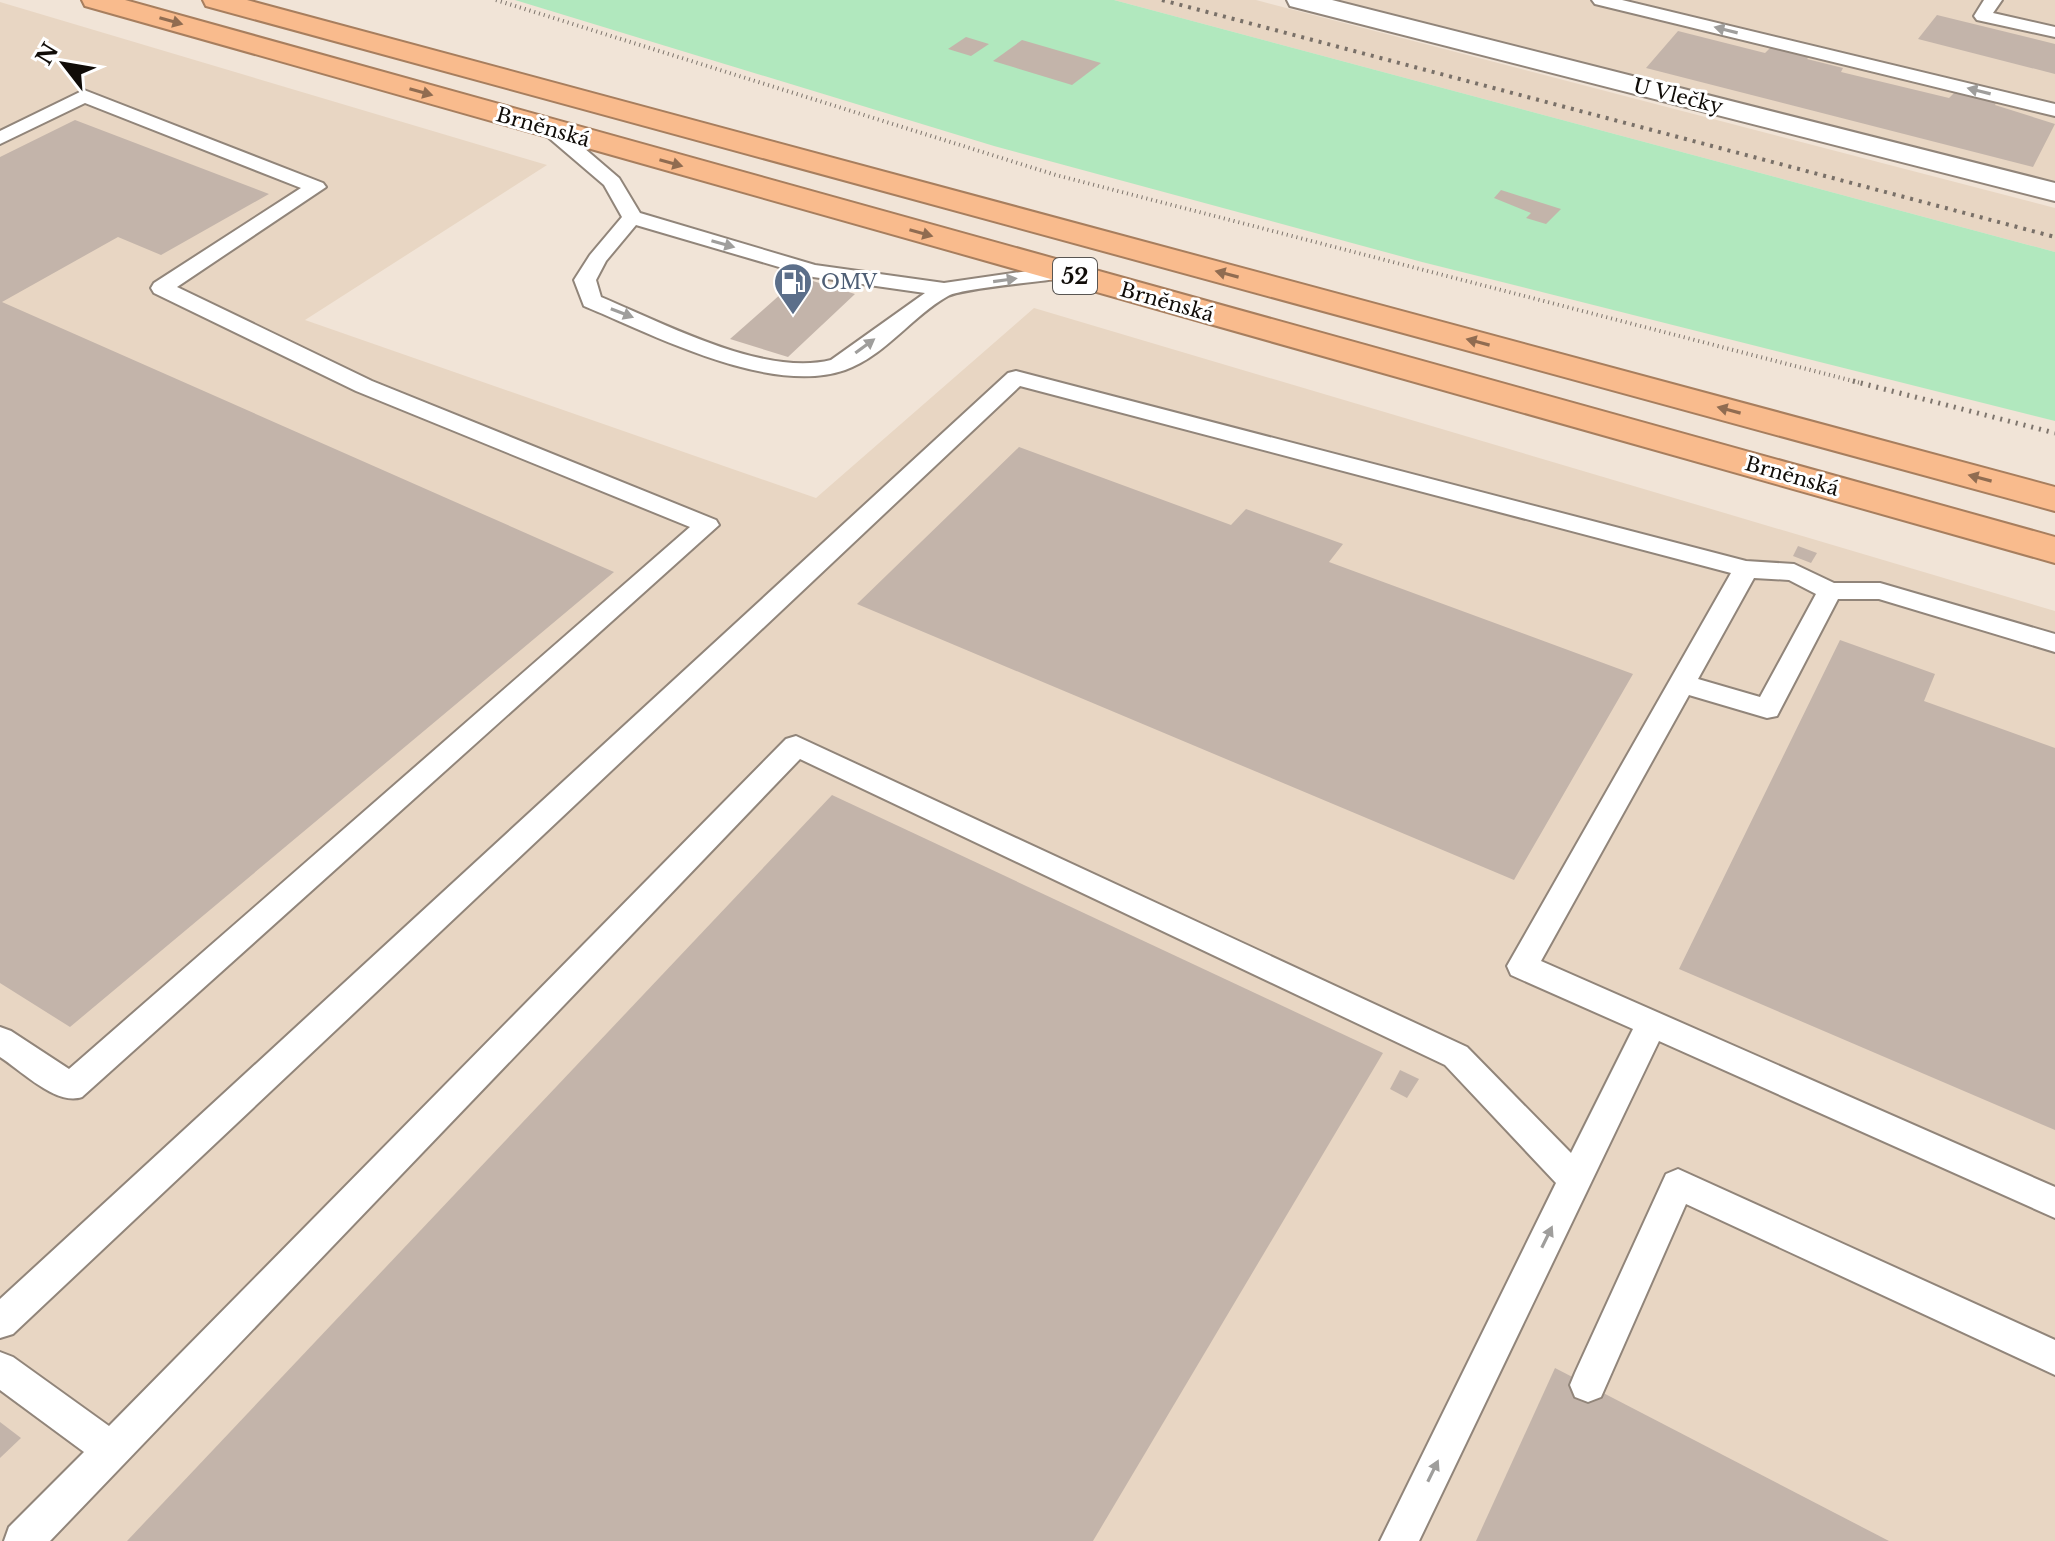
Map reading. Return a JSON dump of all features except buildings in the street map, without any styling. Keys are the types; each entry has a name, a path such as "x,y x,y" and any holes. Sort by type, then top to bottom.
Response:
{"highway":[{"name":"Brněnská","path":"95,0 2055,550"},
{"name":"Brněnská","path":"216,0 2055,499"}],"street":[{"name":"U Vlečky","path":"1300,0 2055,192"}],"lane":[{"path":"1601,0 2055,110"},
{"path":"1993,0 1983,16 2055,32"},
{"path":"0,138 84,96 316,187 162,288 364,386 707,525 71,1087 0,1040"},
{"path":"549,128 612,182 632,217 813,271 944,289 1062,272"},
{"path":"632,217 597,259 585,280 592,301 746,361 785,371 836,367 944,289"},
{"path":"0,1322 1016,378 1746,569 1794,572 1830,591 1880,591 2055,643"},
{"path":"1746,569 1522,966 2055,1203"},
{"path":"1681,683 1767,709 1830,591"},
{"path":"23,1541 796,746 1456,1056 1575,1180"},
{"path":"1399,1541 1651,1024"},
{"path":"1588,1385 1678,1184 2055,1358"},
{"path":"0,1369 112,1450"}],"path":[{"path":"496,0 1056,175 2055,433"}],"shaded area":[{"path":"1114,0 1256,0 2055,208 2055,252"},
{"path":"1323,0 2055,0 2055,181 2028,182"},
{"path":"0,2 547,165 305,320 816,498 1034,308 2055,611 2055,1541 0,1541"}],"green space":[{"path":"515,0 1114,0 2055,252 2055,421 1422,262 994,146"}],"railway":[{"path":"1162,0 2055,237"}],"place":[{"name":"OMV","path":"793,316"}]}
